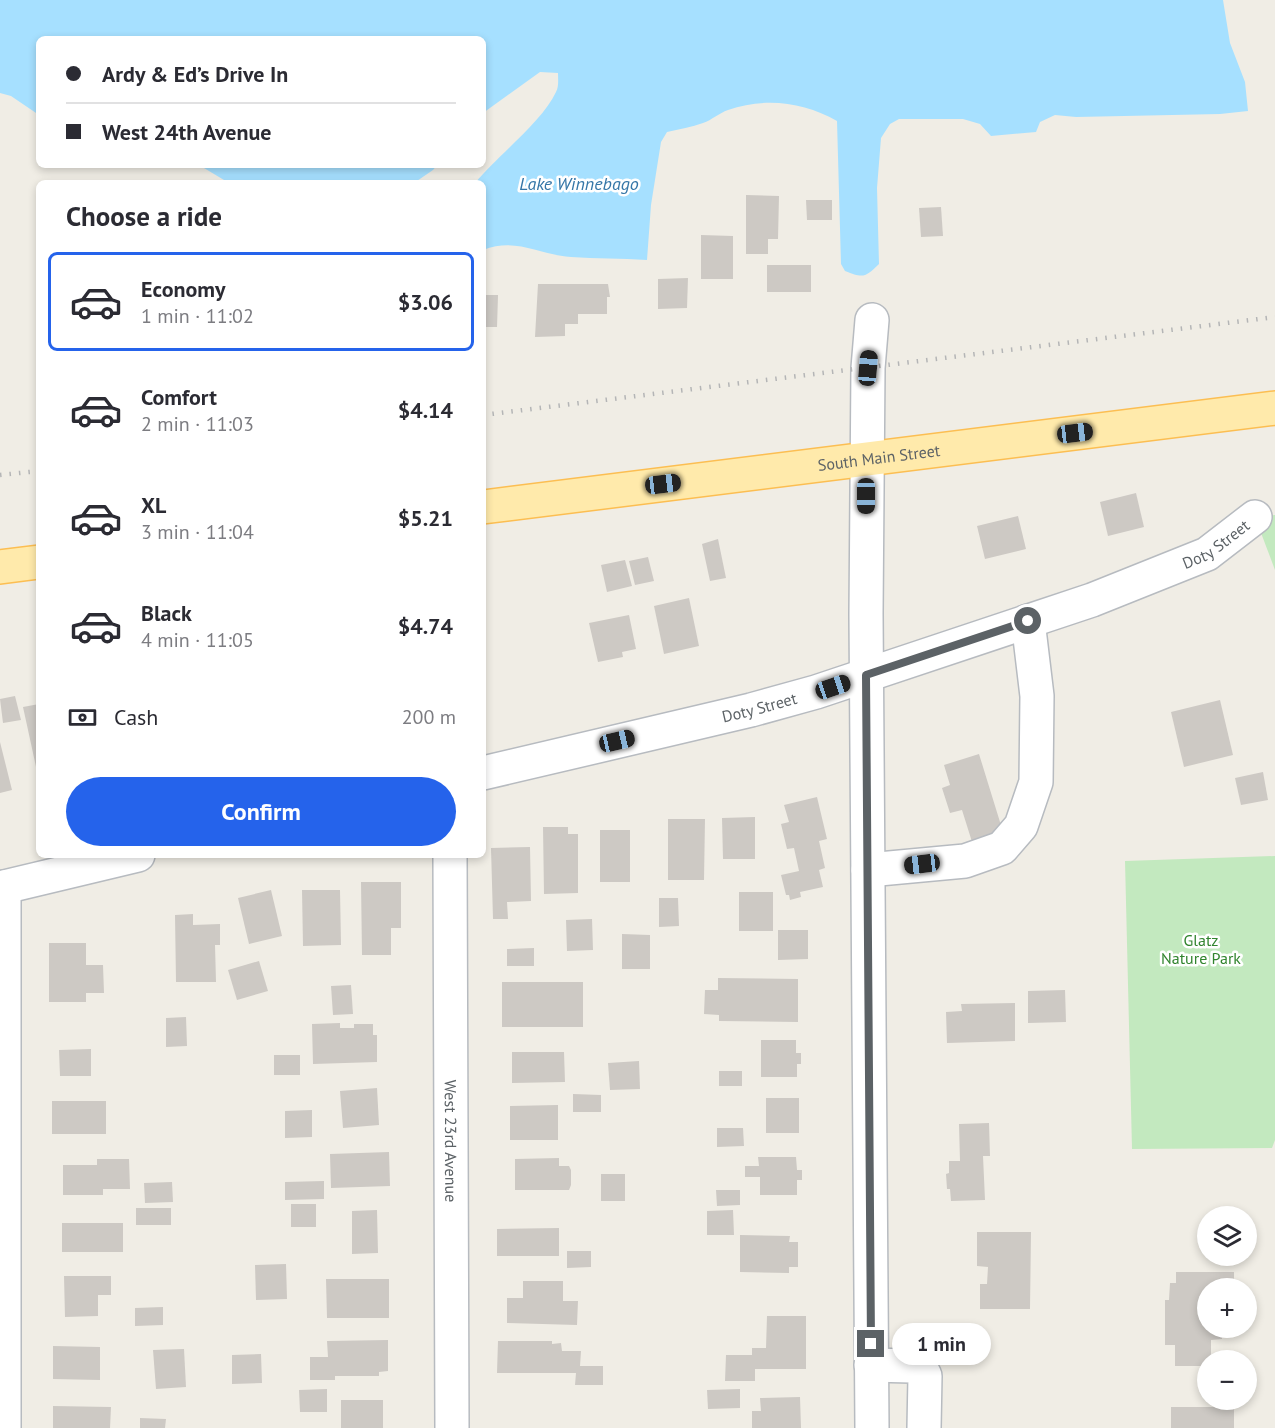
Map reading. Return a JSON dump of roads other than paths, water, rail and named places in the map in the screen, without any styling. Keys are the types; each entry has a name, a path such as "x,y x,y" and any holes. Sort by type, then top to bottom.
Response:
{"main road":[{"name":"South Main Street","path":"486,507 1275,408"},
{"path":"0,567 36,562"}],"street":[{"path":"872,320 868,368 866,459 872,1428"},
{"name":"Doty Street","path":"486,772 751,710 816,692 1092,600 1208,554 1255,517"},
{"path":"868,870 965,861 1002,848 1021,826 1036,782 1037,696 1028,621"},
{"path":"4,1428 2,887 125,858"},
{"name":"West 23rd Avenue","path":"450,858 452,1428"},
{"path":"871,1365 921,1368 925,1376 924,1428"}],"water":[{"name":"Lake Winnebago","path":"0,0 1223,0 1230,43 1245,82 1248,111 1220,114 1076,117 1055,115 1040,122 1036,132 991,136 980,124 963,119 899,119 890,124 881,138 877,188 879,264 867,274 860,276 845,271 841,264 837,121 811,109 784,104 742,106 725,111 703,123 667,132 661,142 651,205 647,260 559,256 506,245 486,249 486,180 478,180 541,115 558,88 558,73 540,72 486,111 486,36 36,36 36,113 11,96 0,93"},
{"path":"204,168 435,168 418,180 224,180"}],"railway":[{"path":"486,415 1275,317"},
{"path":"0,475 36,471"}],"park label":[{"name":"Glatz Nature Park","path":"1201,949"}]}
